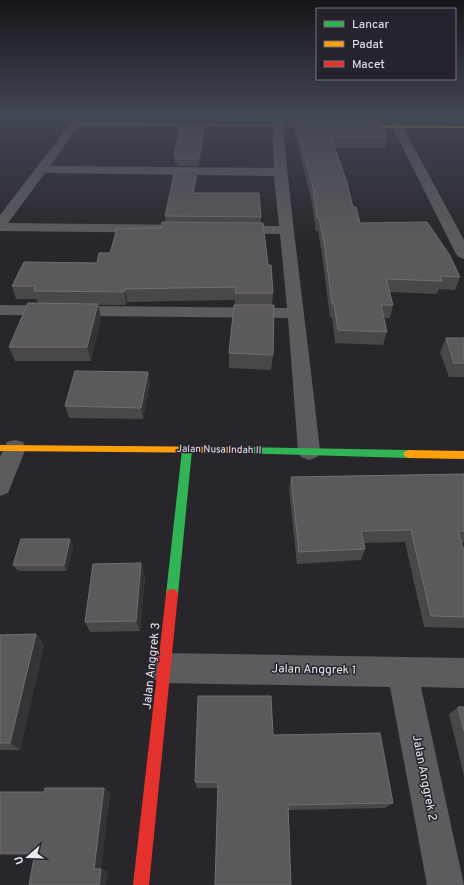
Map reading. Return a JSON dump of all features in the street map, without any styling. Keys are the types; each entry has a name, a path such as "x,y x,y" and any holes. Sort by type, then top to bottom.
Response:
{"street":[{"path":"0,226 49,157"},
{"path":"279,157 309,451"},
{"path":"414,157 464,254"},
{"path":"40,169 280,172"},
{"path":"0,226 207,229"},
{"path":"223,229 287,230"},
{"path":"0,310 296,313"},
{"name":"Jalan Nusa Indah II","path":"0,486 8,448 309,451 464,455"},
{"name":"Jalan Anggrek 3","path":"141,885 186,450"},
{"name":"Jalan Anggrek 1","path":"164,668 464,673"},
{"name":"Jalan Anggrek 2","path":"402,672 446,885"}],"building":[{"path":"178,157 199,157 199,159 177,159"},
{"path":"305,157 338,157 353,207 356,207 360,223 427,222 449,254 460,277 440,276 442,281 386,279 393,305 381,305 387,332 338,330 334,304 332,304 324,242 319,218 317,218 313,187"},
{"path":"175,170 197,170 193,193 259,193 261,217 165,216"},
{"path":"162,222 263,223 268,265 271,265 273,293 235,293 236,287 125,289 124,292 34,291 35,286 12,286 24,262 97,263 99,253 110,253 117,229 161,228"},
{"path":"28,303 98,304 87,347 9,347"},
{"path":"234,305 274,305 273,355 229,353"},
{"path":"446,338 464,338 464,363 454,363"},
{"path":"75,371 148,372 141,408 65,406"},
{"path":"464,474 464,531 458,531 464,551 464,617 431,616 411,530 361,531 365,549 299,552 291,477"},
{"path":"21,539 70,539 64,565 13,565"},
{"path":"141,563 136,621 85,622 93,564"},
{"path":"36,634 10,743 0,743 0,635"},
{"path":"198,696 271,696 273,735 380,733 393,803 288,805 291,885 215,885 218,782 195,782"},
{"path":"458,707 464,707 464,731"},
{"path":"45,788 104,788 94,869 101,869 99,885 29,885 34,858 31,858 32,853 0,853 0,792 44,792"}],"traffic: fast":[{"path":"172,594 187,450"},
{"path":"235,450 408,454"}],"traffic: slow":[{"path":"0,448 235,450"},
{"path":"408,454 464,455"}],"traffic: jam":[{"path":"141,885 172,594"}]}
